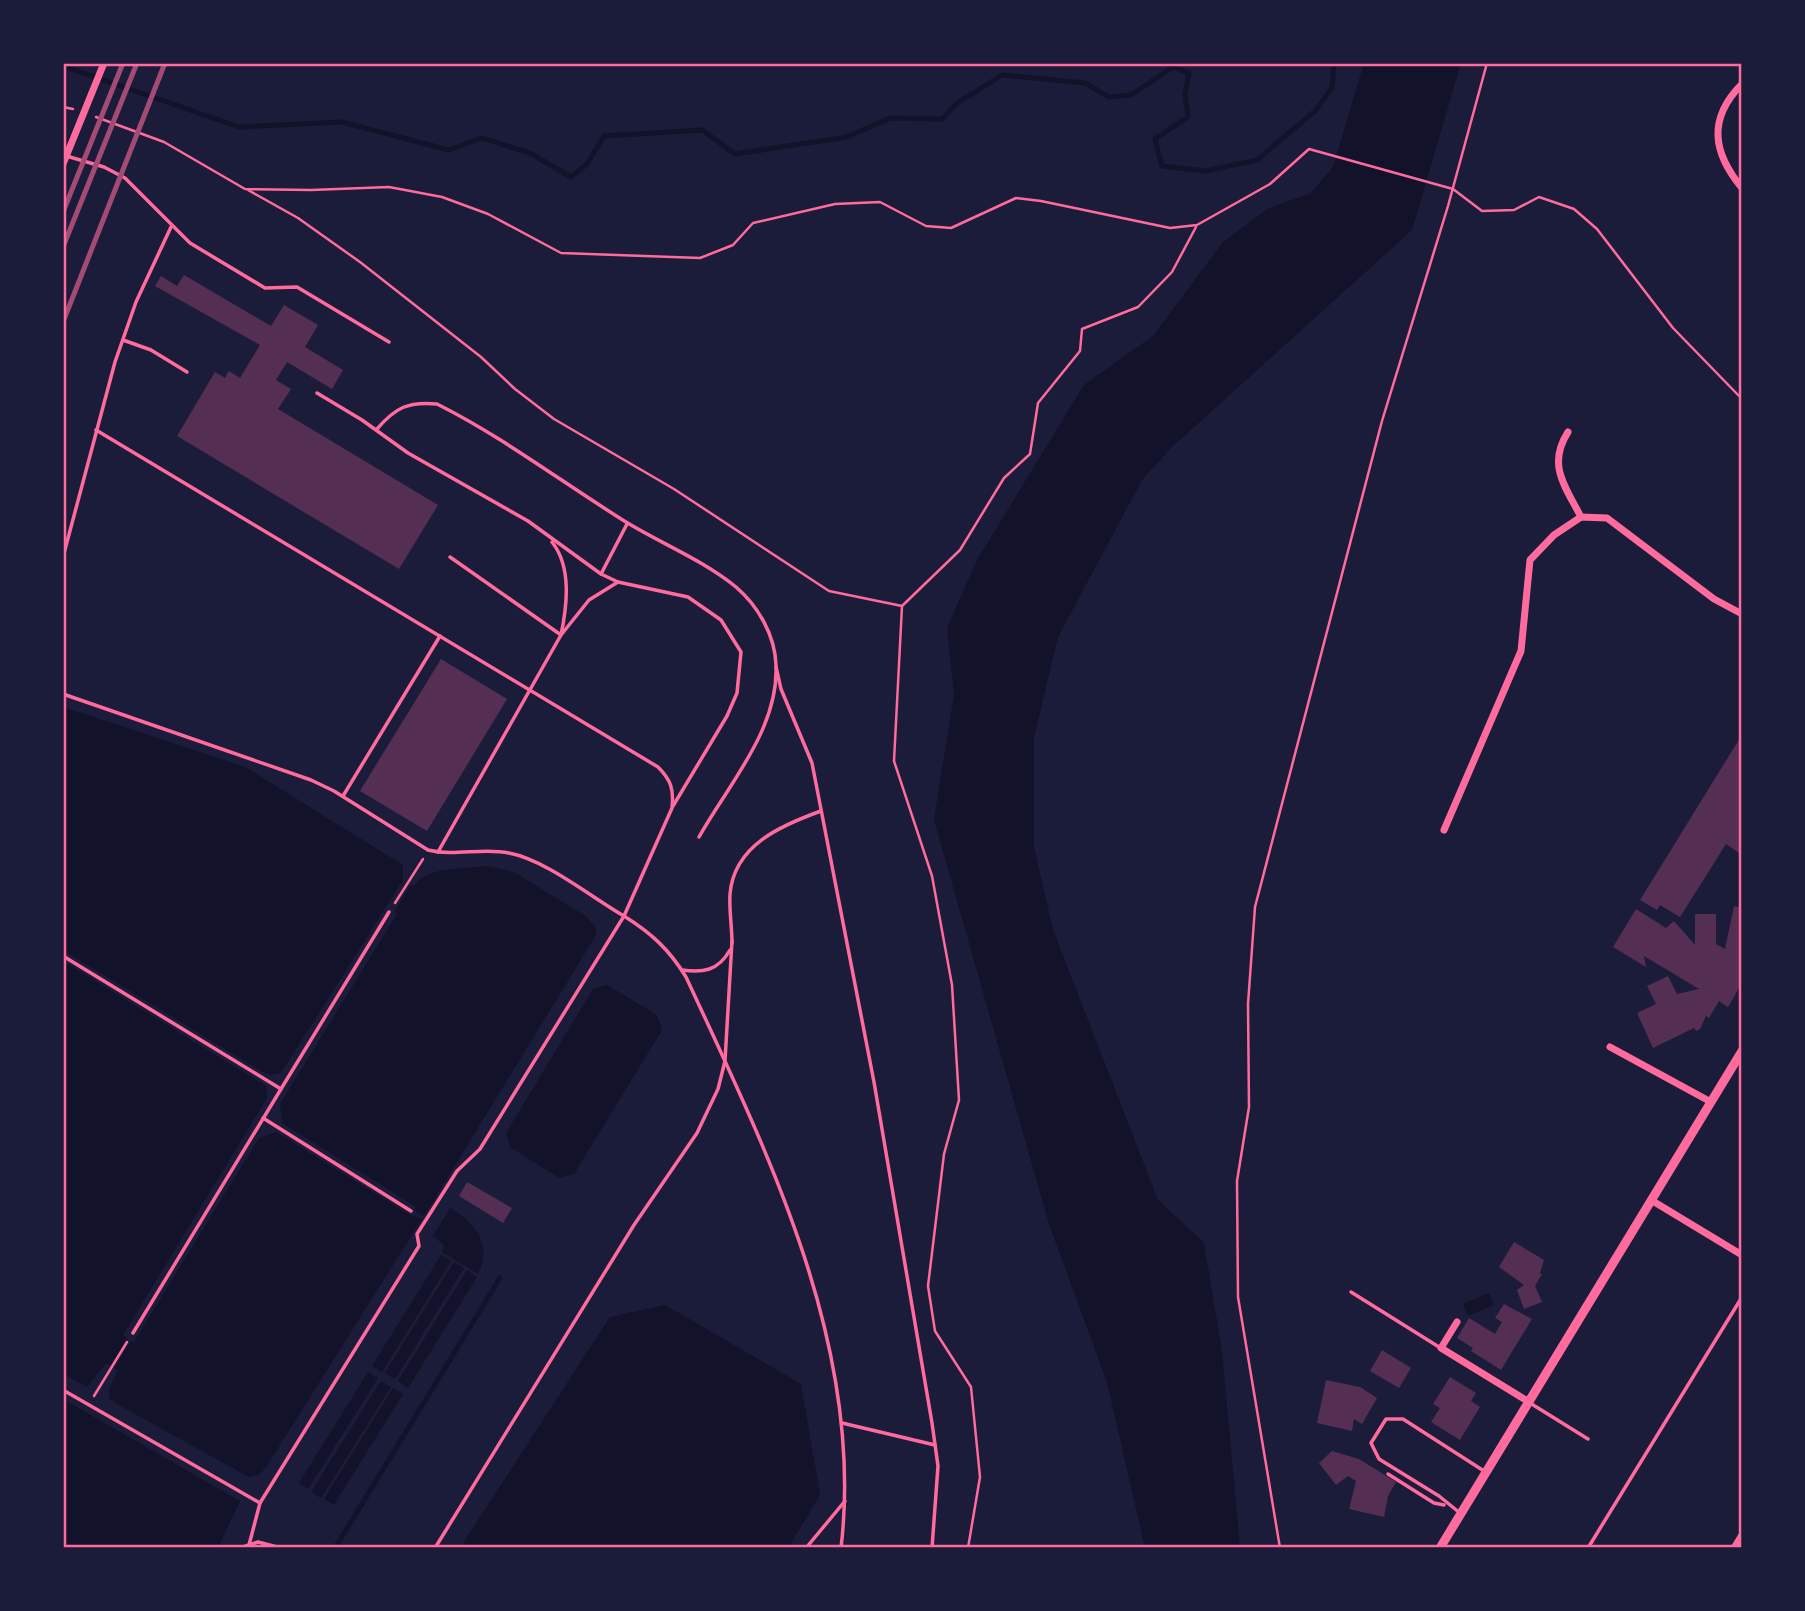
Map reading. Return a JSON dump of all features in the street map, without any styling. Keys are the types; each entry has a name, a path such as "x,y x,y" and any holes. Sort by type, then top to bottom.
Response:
{"street":[{"path":"63,164 104,63"},
{"path":"1742,84 1718,125 1717,147 1727,170 1742,188"},
{"path":"1568,432 1557,453 1558,469 1581,517"},
{"path":"1444,830 1521,651 1530,560 1554,535 1581,517 1607,518 1714,599 1742,614"},
{"path":"1610,1046 1711,1102"},
{"path":"1440,1548 1742,1051"},
{"path":"1651,1200 1742,1255"},
{"path":"1457,1322 1441,1348 1529,1402"},
{"path":"1734,1548 1742,1535"}],"lane":[{"path":"63,155 104,167 125,178 171,227 190,243 265,288 297,287 389,342"},
{"path":"63,557 123,340 136,302 171,227"},
{"path":"123,340 151,350 187,372"},
{"path":"249,1545 260,1503 419,1246 417,1234 457,1171 480,1149 624,916 672,808 727,716 739,684 741,652 721,620 703,606 688,597 618,582 601,574 482,493 408,453 377,429 317,393"},
{"path":"377,429 402,405 421,402 437,404 737,588 768,628 781,689 812,763 886,1150 938,1466 932,1548"},
{"path":"96,430 658,767 668,778 674,791 672,808"},
{"path":"601,574 628,523"},
{"path":"546,535 557,549 564,567 565,611 561,635"},
{"path":"450,557 561,635"},
{"path":"437,852 561,635 589,600 618,582"},
{"path":"343,796 440,635"},
{"path":"699,837 761,732 771,701 776,667"},
{"path":"63,694 237,753 343,796 428,850 513,853 533,861 624,916 653,935 668,949 682,970 725,1061 781,1192 814,1288 842,1423 845,1501 841,1548"},
{"path":"435,1548 634,1225 697,1133 719,1089 725,1061 732,941 730,891 748,852 766,834 821,811"},
{"path":"133,1333 389,912"},
{"path":"682,970 702,972 713,968 722,962 732,941"},
{"path":"63,956 281,1089"},
{"path":"263,1118 411,1211"},
{"path":"1351,1292 1441,1348"},
{"path":"1588,1548 1742,1297"},
{"path":"63,1390 260,1503"},
{"path":"1529,1402 1588,1439"},
{"path":"1461,1514 1446,1505 1439,1496 1379,1459 1371,1443 1386,1419 1403,1419 1486,1473"},
{"path":"842,1423 935,1445"},
{"path":"1388,1474 1434,1503 1446,1505"},
{"path":"806,1548 845,1501"},
{"path":"240,1548 258,1542 281,1548"}],"path":[{"path":"1280,1548 1238,1297 1237,1181 1249,1107 1248,1004 1255,908 1379,434 1453,189 1487,63"},
{"path":"63,107 82,112"},
{"path":"93,116 164,142 298,218 360,262 481,357 515,390 554,419 674,489 829,591 902,606"},
{"path":"245,189 389,187 429,194 488,214 561,253 700,258 733,245 753,223 846,204 880,202 926,226 951,228 1016,198 1170,228 1197,225 1270,184 1310,149 1453,189 1482,211 1514,210 1539,197 1574,209 1597,229 1673,328 1742,400"},
{"path":"968,1548 980,1477 971,1387 935,1331 928,1286 944,1154 959,1100 952,985 932,876 894,761 902,606 960,551 1004,478 1030,454 1038,403 1080,351 1082,329 1138,307 1172,272 1197,225"},
{"path":"389,912 428,850"},
{"path":"88,1405 133,1333"}],"shaded area":[{"path":"1364,63 1461,63 1412,230 1172,447 1142,480 1058,637 1034,737 1034,847 1053,930 1158,1200 1204,1243 1222,1351 1240,1548 1145,1548 1107,1382 1049,1224 934,820 954,694 947,628 977,560 1084,385 1153,336 1223,242 1269,208 1311,193 1333,167"},
{"path":"63,707 245,767 403,865 403,880 281,1073 271,1075 261,1071 63,950"},
{"path":"487,866 514,872 587,917 596,928 596,935 424,1216 416,1212 415,1206 282,1123 280,1104 397,914 394,912 411,885 414,886 428,875 437,872"},
{"path":"63,961 266,1086 267,1098 123,1335 127,1338 111,1366 106,1363 87,1387 63,1373"},
{"path":"607,985 657,1015 662,1030 574,1174 559,1178 510,1147 506,1133 593,989"},
{"path":"276,1132 410,1215 422,1219 266,1467 259,1475 249,1477 117,1404 110,1399 109,1389 118,1370 114,1368 131,1341 134,1342 259,1138"},
{"path":"450,1208 467,1220 479,1235 483,1253 478,1274 442,1252 444,1245 433,1236"},
{"path":"441,1255 451,1261 382,1372 372,1366"},
{"path":"454,1262 464,1268 395,1379 385,1373"},
{"path":"467,1270 477,1277 408,1388 398,1381"},
{"path":"1489,1293 1494,1305 1468,1316 1463,1304"},
{"path":"665,1305 801,1384 820,1495 788,1548 460,1548 610,1317"},
{"path":"368,1372 378,1378 308,1489 299,1483"},
{"path":"381,1381 391,1387 321,1498 311,1492"},
{"path":"393,1388 403,1394 334,1505 324,1499"},
{"path":"63,1399 240,1501 218,1548 63,1548"}],"building":[{"path":"184,275 271,326 284,305 318,325 305,347 343,370 332,389 287,362 276,380 291,389 278,409 438,505 399,569 177,436 215,372 225,378 229,371 240,378 260,345 155,286 161,276 177,286"},
{"path":"441,659 507,699 427,831 360,791"},
{"path":"1740,738 1742,855 1726,844 1680,917 1660,905 1657,910 1640,900"},
{"path":"1734,906 1742,908 1742,983 1728,1007 1719,1001 1709,1018 1706,1016 1700,1029 1696,1031 1694,1028 1653,1048 1637,1013 1656,1004 1647,986 1668,976 1677,994 1699,989 1644,956 1646,967 1613,947 1636,909 1666,928 1674,921 1695,945 1695,914 1716,914 1716,944 1725,949"},
{"path":"467,1182 512,1208 503,1223 459,1196"},
{"path":"1514,1242 1544,1260 1540,1273 1542,1274 1535,1286 1542,1302 1524,1309 1517,1290 1524,1285 1499,1267"},
{"path":"1504,1304 1532,1319 1501,1370 1471,1351 1473,1348 1457,1338 1469,1318 1495,1334 1502,1322 1495,1318"},
{"path":"1382,1350 1411,1368 1399,1388 1370,1371"},
{"path":"1450,1377 1476,1393 1471,1401 1480,1407 1460,1440 1431,1422 1440,1408 1433,1404"},
{"path":"1326,1380 1360,1387 1377,1398 1362,1424 1354,1419 1352,1431 1317,1423"},
{"path":"1332,1451 1359,1459 1396,1482 1388,1496 1384,1517 1349,1509 1356,1481 1348,1476 1336,1485 1319,1463"}],"waterway":[{"path":"63,63 69,68 239,127 342,122 449,150 482,138 530,153 571,177 587,164 604,136 702,130 735,154 847,137 890,118 942,119 956,104 1002,75 1085,83 1109,97 1131,95 1173,67 1189,73 1185,95 1188,117 1155,139 1162,166 1206,171 1257,160 1315,111 1332,88 1334,63"},
{"path":"335,1548 500,1278"}],"railway":[{"path":"63,212 123,63"},
{"path":"63,247 137,63"},
{"path":"63,322 165,63"}]}
